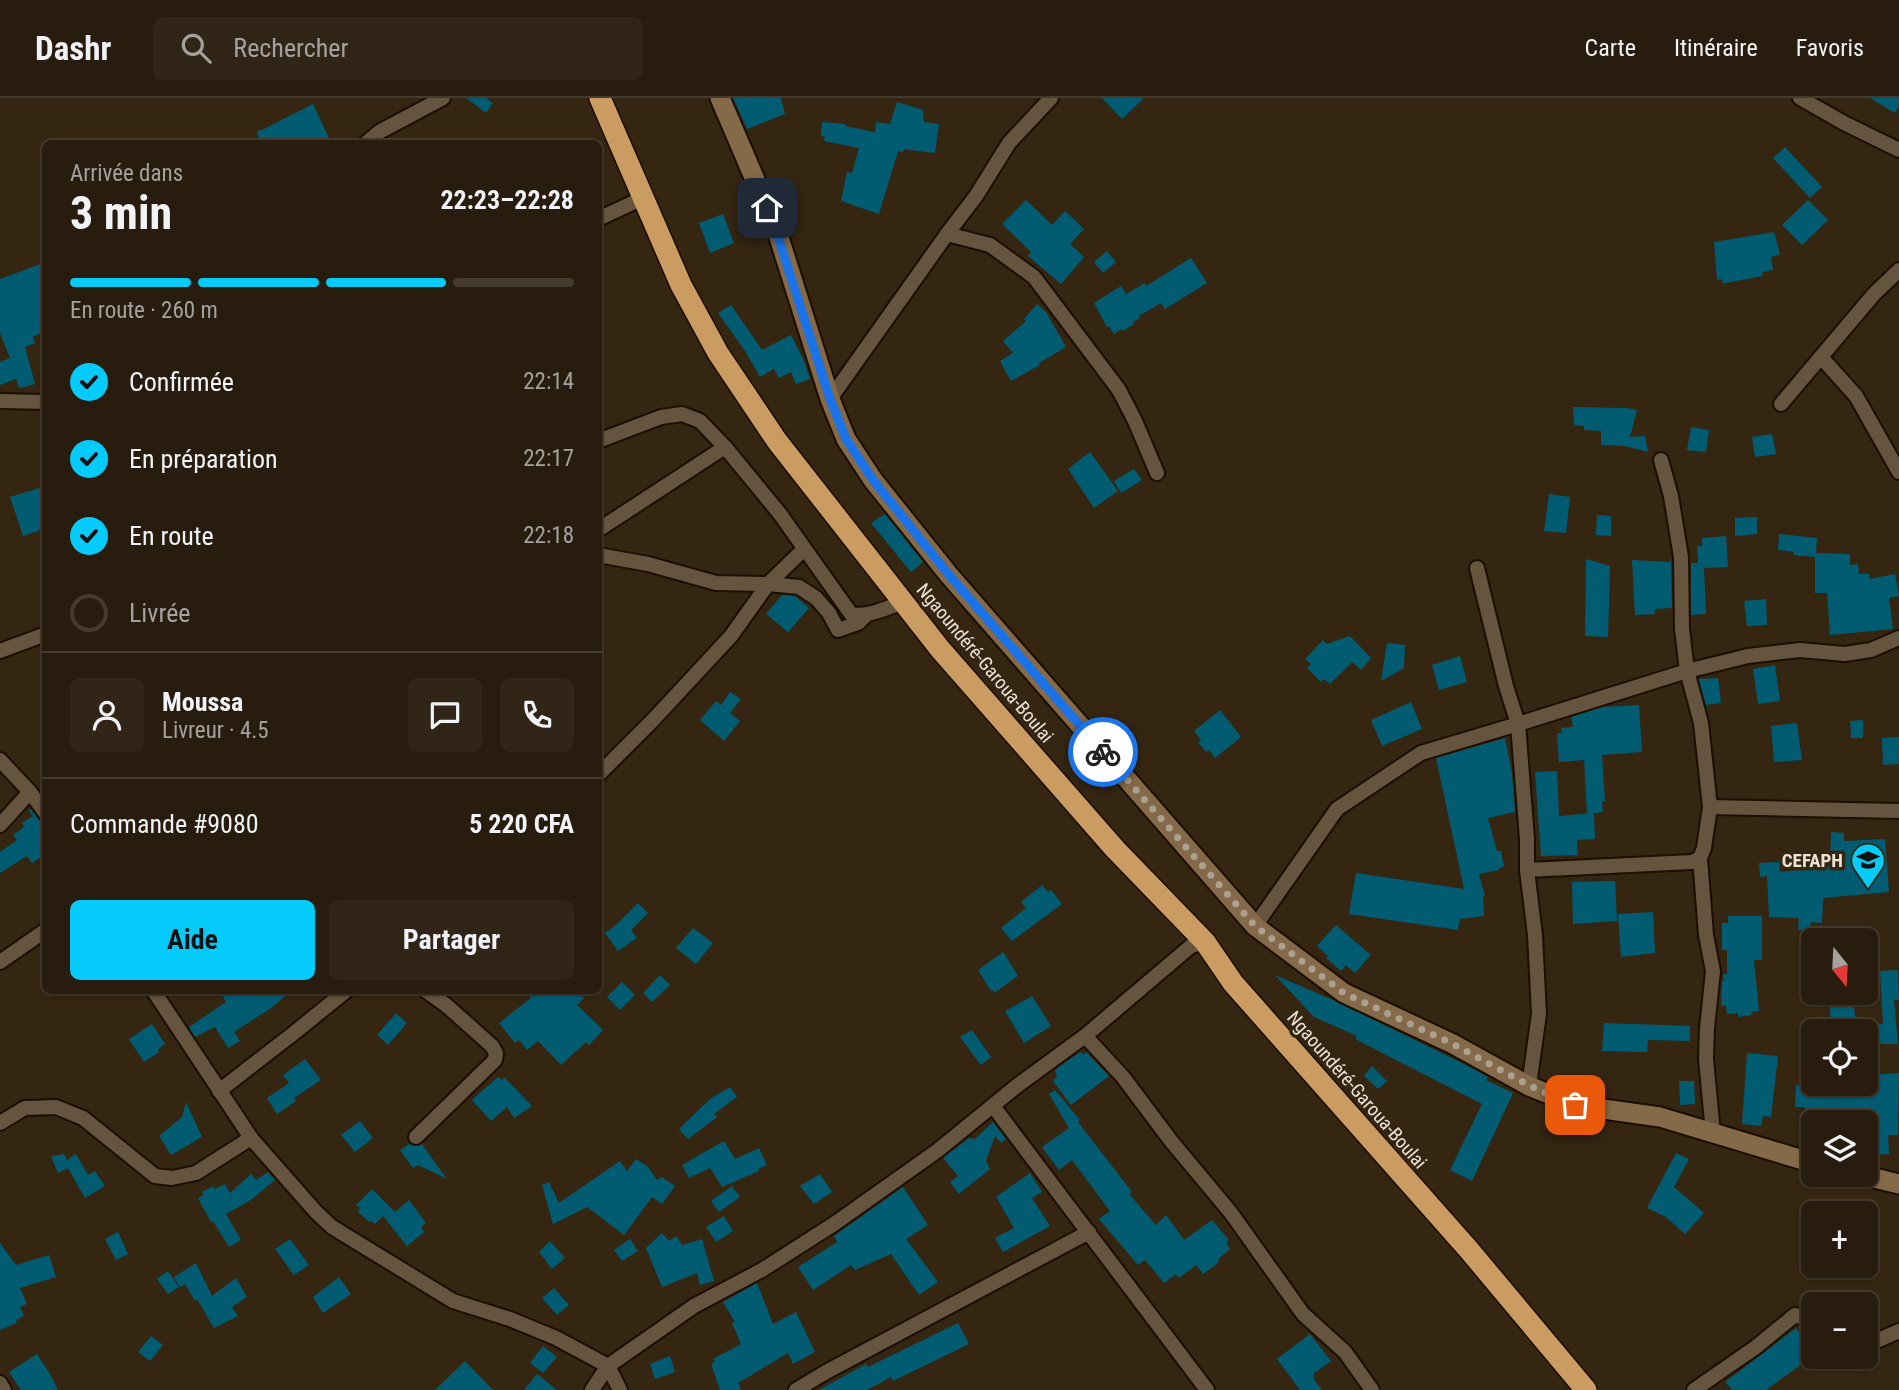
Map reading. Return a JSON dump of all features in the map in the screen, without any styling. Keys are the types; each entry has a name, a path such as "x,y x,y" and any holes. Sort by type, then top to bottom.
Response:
{"highway":[{"name":"Ngaoundéré-Garoua-Boulai","path":"600,98 681,285 718,353 777,441 940,649 1115,849 1205,942 1233,984 1468,1250 1586,1390"}],"street":[{"path":"370,140 379,132 443,98"},
{"path":"720,98 776,231 830,399 846,439 866,470 949,575 1255,926 1344,993 1453,1044 1530,1086 1575,1105 1660,1117 1801,1159"},
{"path":"830,399 976,196 1009,143 1051,98"},
{"path":"1800,98 1899,150"},
{"path":"602,217 643,198"},
{"path":"947,234 990,245 1034,277 1119,390 1157,473"},
{"path":"1781,404 1874,294 1899,270"},
{"path":"1821,357 1856,396 1899,472"},
{"path":"0,401 42,402"},
{"path":"602,439 661,417 682,414 701,421 780,514 851,614 866,614 904,603"},
{"path":"602,527 725,447"},
{"path":"1661,460 1671,496 1681,557 1682,629 1687,671 1701,723 1710,807 1700,858 1706,935 1713,971 1706,1059 1713,1133"},
{"path":"602,771 731,636 768,584 804,549"},
{"path":"602,556 716,583 799,587 816,598 829,613 838,630 858,623 866,614"},
{"path":"1477,568 1518,724 1539,1014 1530,1086"},
{"path":"0,651 42,635"},
{"path":"1255,926 1337,809 1421,753 1687,671 1748,656 1800,650 1845,654 1871,650 1899,639"},
{"path":"0,760 42,808"},
{"path":"0,825 30,792"},
{"path":"1710,807 1899,811"},
{"path":"1527,870 1692,862 1700,858"},
{"path":"0,962 42,933"},
{"path":"592,1390 608,1366 694,1306 762,1270 834,1224 937,1151 1085,1036 1191,946 1205,942"},
{"path":"156,994 251,1138 332,1227 453,1301 510,1319 556,1338 608,1366 620,1390"},
{"path":"219,1091 342,994"},
{"path":"416,1137 495,1060 496,1053 492,1046 431,994"},
{"path":"1085,1036 1123,1077 1171,1141 1231,1213 1303,1314 1345,1352 1372,1390"},
{"path":"993,1106 1207,1390"},
{"path":"0,1123 25,1108 56,1107 83,1118 155,1176 172,1178 196,1173 251,1138"},
{"path":"1878,1179 1899,1184"},
{"path":"796,1390 1089,1232"},
{"path":"1694,1390 1756,1347 1795,1315 1801,1317"},
{"path":"1878,1340 1899,1331"},
{"path":"0,1383 4,1390"}],"building":[{"path":"466,98 486,98 493,103 486,113"},
{"path":"733,98 781,98 785,114 747,129"},
{"path":"1102,98 1144,98 1122,119"},
{"path":"1870,98 1899,98 1899,106 1895,113"},
{"path":"897,102 923,110 924,122 939,124 935,153 903,149 903,152 898,151 879,214 841,201 847,172 852,173 859,148 824,141 825,137 821,136 822,122 845,124 875,132 876,122 890,124"},
{"path":"313,104 329,138 259,140 257,131"},
{"path":"1785,147 1822,187 1810,198 1773,158"},
{"path":"1026,200 1052,225 1065,211 1084,229 1070,244 1084,257 1061,284 1028,256 1031,252 1002,224"},
{"path":"1808,200 1828,220 1802,245 1782,225"},
{"path":"723,214 734,243 710,253 699,223"},
{"path":"1774,232 1780,254 1771,257 1773,270 1762,272 1763,276 1726,283 1723,283 1722,279 1717,280 1714,242"},
{"path":"1107,251 1116,262 1103,273 1094,262"},
{"path":"1191,258 1207,283 1165,309 1161,303 1139,316 1134,324 1123,331 1121,329 1114,334 1109,326 1107,327 1094,303 1121,286 1126,294 1145,283 1146,286"},
{"path":"42,263 42,333 33,336 35,343 25,347 35,384 19,388 16,379 0,385 0,362 10,358 0,333 0,279"},
{"path":"1037,304 1046,312 1066,347 1011,381 1000,361 1013,353 1003,341 1026,321 1024,319"},
{"path":"731,305 762,350 791,335 810,379 796,384 791,372 779,378 774,369 760,377 718,313"},
{"path":"1573,407 1637,410 1630,437 1645,436 1648,452 1625,446 1601,445 1601,431 1584,430 1584,426 1574,425"},
{"path":"1691,427 1709,430 1706,452 1687,450"},
{"path":"1772,434 1776,454 1755,457 1752,437"},
{"path":"1090,452 1118,491 1094,508 1068,469"},
{"path":"1134,469 1142,480 1121,493 1114,481"},
{"path":"42,487 42,529 23,536 10,497"},
{"path":"1549,494 1570,497 1566,533 1544,531"},
{"path":"885,514 923,562 911,572 871,523"},
{"path":"1597,515 1611,516 1611,536 1596,535"},
{"path":"1757,517 1757,534 1735,536 1735,518"},
{"path":"1779,534 1817,538 1816,553 1850,554 1850,565 1858,564 1859,574 1869,574 1869,579 1895,574 1899,596 1889,598 1893,629 1830,635 1827,593 1815,593 1815,557 1778,550"},
{"path":"1726,536 1728,567 1704,568 1706,614 1691,615 1691,563 1698,563 1697,546 1702,546 1702,538"},
{"path":"1586,559 1610,566 1608,637 1585,636"},
{"path":"1632,560 1671,562 1672,608 1655,609 1655,614 1635,615"},
{"path":"782,595 795,596 809,608 788,632 766,614"},
{"path":"1766,599 1767,625 1747,626 1744,601"},
{"path":"1350,636 1371,658 1361,670 1352,662 1330,684 1324,679 1321,682 1307,668 1311,664 1305,659 1323,640 1327,644"},
{"path":"1387,643 1405,645 1404,668 1381,681"},
{"path":"1460,656 1467,682 1439,690 1432,665"},
{"path":"1775,665 1780,701 1758,704 1753,669"},
{"path":"1718,678 1721,703 1706,705 1699,679"},
{"path":"730,692 741,699 730,713 740,721 724,741 700,720 716,701 721,705"},
{"path":"1411,702 1422,729 1382,746 1371,720"},
{"path":"1639,705 1642,752 1602,755 1605,801 1602,801 1603,812 1587,814 1584,760 1559,762 1557,733 1562,733 1561,728 1573,727 1571,717 1603,707"},
{"path":"1220,710 1241,737 1215,758 1198,742 1201,740 1194,731"},
{"path":"1863,720 1863,738 1851,738 1850,721"},
{"path":"1797,723 1802,760 1774,762 1771,726"},
{"path":"1899,737 1899,764 1883,765 1882,738"},
{"path":"1505,738 1512,774 1515,812 1488,818 1497,851 1501,851 1504,867 1479,874 1485,896 1484,916 1460,919 1458,930 1349,914 1356,873 1464,889 1436,758"},
{"path":"1557,771 1559,816 1594,813 1595,839 1577,840 1578,855 1541,856 1535,772"},
{"path":"31,809 42,821 42,857 32,863 27,856 0,873 0,852 17,840 13,835 24,827 22,823 33,816 29,811"},
{"path":"1831,832 1844,833 1844,841 1885,839 1889,892 1823,898 1822,923 1811,922 1810,928 1801,928 1801,930 1798,930 1799,918 1769,917 1767,876 1760,877 1759,863 1779,862 1780,872 1830,866"},
{"path":"1615,881 1617,921 1573,924 1572,882"},
{"path":"1042,885 1048,892 1051,890 1062,904 1012,941 1001,928 1026,908 1021,902"},
{"path":"638,903 648,913 631,930 637,938 618,951 605,933"},
{"path":"1653,912 1655,953 1621,957 1618,914"},
{"path":"1728,916 1762,916 1762,960 1754,960 1759,1011 1751,1012 1752,1015 1738,1017 1738,1013 1727,1014 1726,1005 1721,1006 1723,974 1727,974 1727,950 1722,950 1722,923 1728,923"},
{"path":"1336,925 1371,955 1355,973 1346,965 1341,971 1317,946"},
{"path":"693,928 713,943 696,964 676,948"},
{"path":"1003,952 1018,976 994,993 978,970"},
{"path":"1898,970 1899,1000 1894,1000 1898,1044 1878,1044 1878,1024 1883,1024 1880,971"},
{"path":"660,975 670,985 652,1002 643,993"},
{"path":"1275,975 1460,1062 1488,1077 1486,1080 1513,1093 1472,1181 1450,1170 1482,1104 1355,1039 1357,1036 1314,1017"},
{"path":"622,982 635,995 620,1010 607,997"},
{"path":"221,994 287,994 234,1032 240,1041 228,1048 215,1027 195,1037 189,1027 226,1002"},
{"path":"528,994 580,994 584,998 577,1005 603,1030 589,1045 586,1042 561,1065 538,1041 527,1050 519,1040 515,1043 499,1023 531,998"},
{"path":"1032,996 1051,1026 1024,1043 1005,1011"},
{"path":"1829,1005 1854,1005 1855,1019 1831,1019"},
{"path":"396,1013 407,1023 388,1045 377,1035"},
{"path":"1604,1023 1690,1026 1690,1041 1648,1040 1647,1052 1602,1051"},
{"path":"152,1024 165,1044 158,1049 159,1052 144,1062 129,1039"},
{"path":"972,1030 991,1057 981,1065 960,1037"},
{"path":"1080,1052 1086,1052 1109,1076 1071,1105 1053,1081 1057,1076 1055,1070"},
{"path":"1747,1053 1778,1056 1771,1117 1763,1116 1761,1126 1742,1124"},
{"path":"305,1059 321,1080 294,1098 296,1101 277,1114 267,1098 289,1083 283,1075"},
{"path":"1372,1066 1387,1081 1378,1089 1364,1076"},
{"path":"1899,1073 1898,1135 1888,1135 1889,1154 1878,1155 1878,1110 1805,1110 1805,1107 1795,1107 1796,1085 1801,1085 1801,1096 1878,1096 1878,1074"},
{"path":"498,1077 502,1080 504,1077 532,1106 514,1118 507,1107 491,1121 472,1100"},
{"path":"1679,1081 1694,1081 1695,1104 1680,1105"},
{"path":"730,1087 737,1097 714,1114 717,1117 688,1139 679,1129 711,1098"},
{"path":"1055,1090 1132,1192 1129,1194 1156,1225 1166,1215 1184,1240 1212,1220 1229,1240 1226,1243 1230,1249 1218,1259 1219,1262 1203,1274 1196,1265 1179,1278 1176,1274 1164,1283 1145,1260 1138,1265 1099,1219 1110,1211 1072,1160 1059,1170 1042,1147 1069,1128 1049,1094"},
{"path":"186,1102 202,1137 171,1155 159,1136 182,1117"},
{"path":"360,1121 373,1138 355,1152 341,1135"},
{"path":"993,1122 1006,1139 1001,1143 995,1136 986,1161 990,1169 959,1194 950,1182 958,1176 943,1158 969,1138 975,1139"},
{"path":"724,1141 735,1159 759,1148 767,1165 722,1187 710,1168 689,1178 682,1165"},
{"path":"409,1144 422,1144 447,1179 418,1165 413,1168 400,1150"},
{"path":"1676,1153 1689,1159 1674,1187 1704,1213 1685,1234 1666,1217 1647,1208"},
{"path":"64,1154 67,1160 76,1154 88,1175 95,1171 105,1186 85,1198 68,1168 58,1173 51,1156"},
{"path":"636,1159 648,1167 657,1180 662,1177 675,1186 662,1204 652,1197 624,1235 587,1207 553,1224 542,1185 549,1182 559,1203 620,1161 627,1171"},
{"path":"268,1172 275,1180 251,1200 226,1214 241,1240 229,1247 198,1198 204,1195 202,1192 213,1186 215,1189 225,1184 230,1193 251,1174 256,1180"},
{"path":"1030,1173 1042,1192 1032,1198 1050,1226 1003,1252 995,1238 1014,1228 996,1197"},
{"path":"820,1174 832,1192 814,1204 800,1186"},
{"path":"732,1186 740,1197 719,1212 711,1201"},
{"path":"903,1187 928,1225 906,1239 938,1282 919,1295 891,1254 855,1270 851,1265 813,1290 798,1267 837,1242 834,1236"},
{"path":"372,1189 395,1212 409,1200 426,1223 421,1227 424,1232 407,1246 383,1216 375,1224 369,1222 358,1212 360,1208 356,1205"},
{"path":"724,1216 733,1231 716,1242 706,1227"},
{"path":"118,1232 128,1254 116,1260 105,1239"},
{"path":"662,1233 669,1241 676,1236 682,1245 702,1239 714,1281 700,1285 697,1273 662,1287 646,1248"},
{"path":"290,1239 309,1265 294,1275 275,1249"},
{"path":"630,1239 638,1251 622,1261 614,1250"},
{"path":"550,1241 565,1258 552,1269 539,1252"},
{"path":"0,1243 16,1265 49,1255 56,1277 20,1288 27,1304 20,1307 24,1316 16,1320 17,1323 0,1330"},
{"path":"196,1263 212,1296 236,1278 247,1297 232,1307 238,1316 214,1328 185,1284 180,1287 174,1277"},
{"path":"168,1271 179,1287 168,1294 157,1279"},
{"path":"339,1277 351,1294 323,1313 313,1297"},
{"path":"757,1283 773,1324 796,1312 815,1352 793,1364 788,1353 738,1383 741,1390 720,1390 711,1364 715,1362 713,1359 741,1344 732,1323 735,1322 723,1302"},
{"path":"554,1288 569,1305 557,1315 542,1298"},
{"path":"958,1323 969,1344 893,1381 891,1377 867,1390 819,1390 866,1364 868,1367"},
{"path":"1796,1328 1801,1334 1801,1365 1766,1390 1732,1390 1725,1382"},
{"path":"1310,1334 1331,1361 1313,1374 1322,1390 1300,1390 1277,1359"},
{"path":"151,1336 163,1345 150,1361 138,1352"},
{"path":"543,1346 557,1357 543,1373 530,1363"},
{"path":"37,1354 58,1390 21,1390 9,1372"},
{"path":"670,1356 675,1372 655,1379 650,1364"},
{"path":"465,1361 493,1390 435,1390"},
{"path":"537,1374 557,1390 524,1390"}],"way so far":[{"path":"1103,752 1255,926 1344,993 1453,1044 1530,1086 1575,1105"}],"place":[{"name":"CEFAPH","path":"1868,890"}],"route":[{"path":"767,208 830,399 846,439 873,480 949,575 1103,752"}]}
